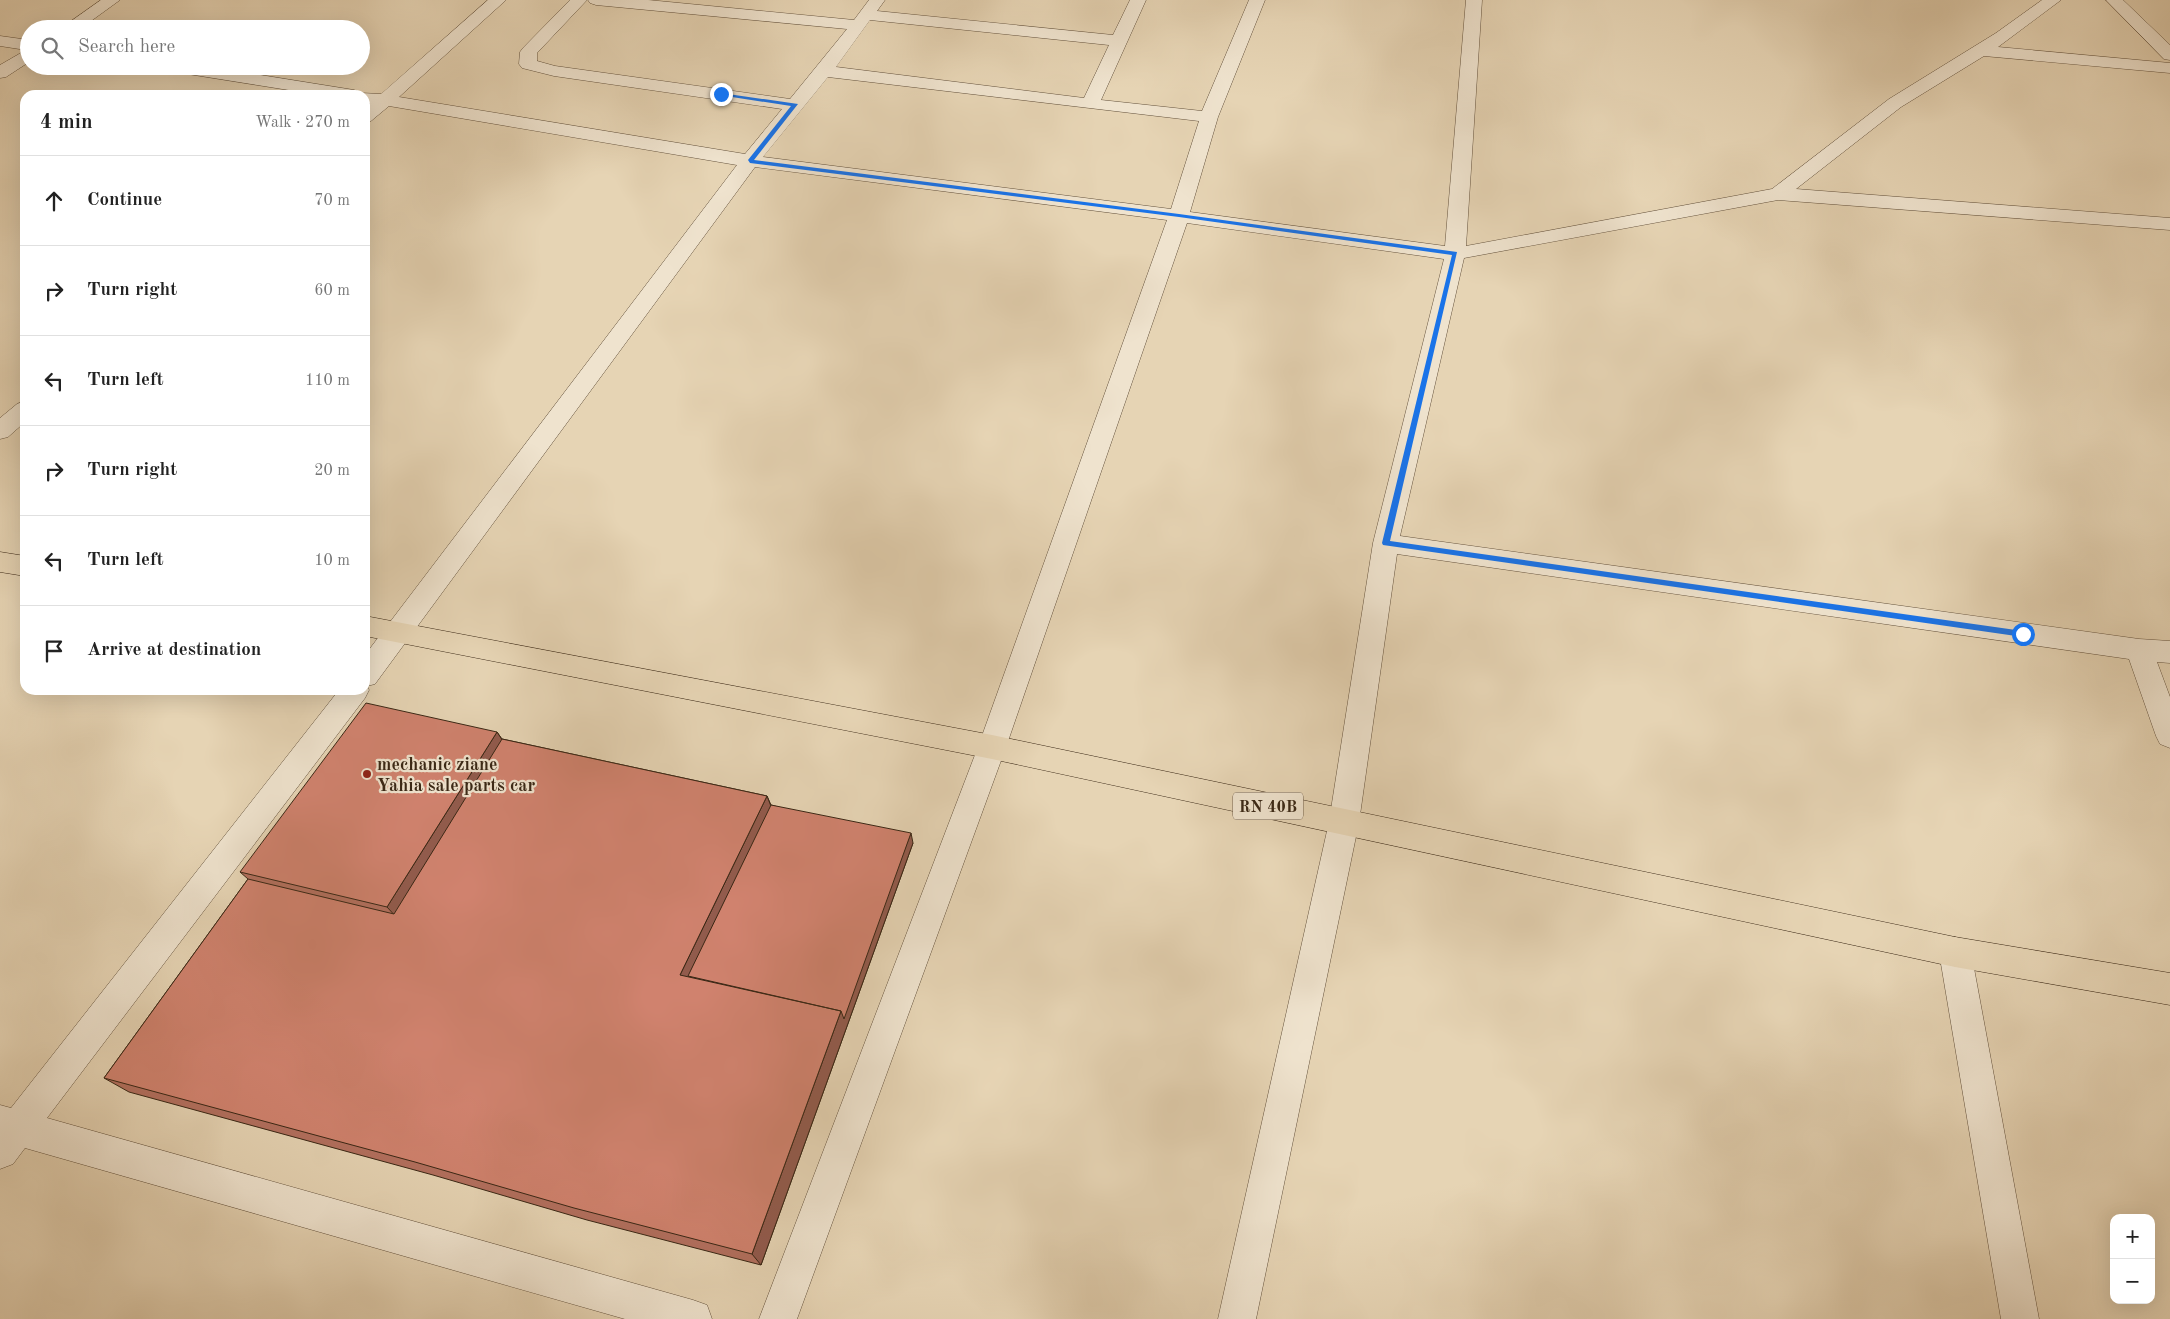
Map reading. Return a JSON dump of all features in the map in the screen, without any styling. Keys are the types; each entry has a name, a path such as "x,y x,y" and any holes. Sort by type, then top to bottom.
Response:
{"main road":[{"path":"0,562 20,565"},
{"name":"RN 40B","path":"370,627 992,747 1955,952 2170,988"}],"street":[{"path":"82,20 112,0"},
{"path":"370,113 498,0"},
{"path":"579,0 529,52 528,64 554,71 795,104"},
{"path":"596,0 1120,41"},
{"path":"370,670 750,161 824,71 877,0"},
{"path":"1090,104 1138,0"},
{"path":"778,1319 992,747 1179,216 1209,117 1257,0"},
{"path":"1237,1319 1344,822 1386,543 1455,254 1474,0"},
{"path":"1778,194 1895,103 2002,37 2053,0"},
{"path":"2114,0 2170,55"},
{"path":"0,41 20,44"},
{"path":"1980,50 2170,68"},
{"path":"0,73 20,60"},
{"path":"824,71 1209,117"},
{"path":"226,75 322,90"},
{"path":"370,98 750,161 1179,216 1455,254 1778,194 2170,224"},
{"path":"0,431 20,413"},
{"path":"1386,543 2139,650 2170,652"},
{"path":"2139,650 2170,736"},
{"path":"351,695 6,1133 693,1319"},
{"path":"1955,952 2020,1319"}],"building":[{"path":"366,703 497,732 387,907 240,872"},
{"path":"502,739 767,796 680,975 841,1011 752,1254 574,1208 415,1162 104,1078 248,879 394,914"},
{"path":"771,805 911,833 844,1019 841,1011 688,976"}],"place":[{"name":"mechanic ziane Yahia sale parts car","path":"367,774"}],"route":[{"path":"721,94 795,104 750,161 1179,216 1455,254 1386,543 2023,634"}]}
